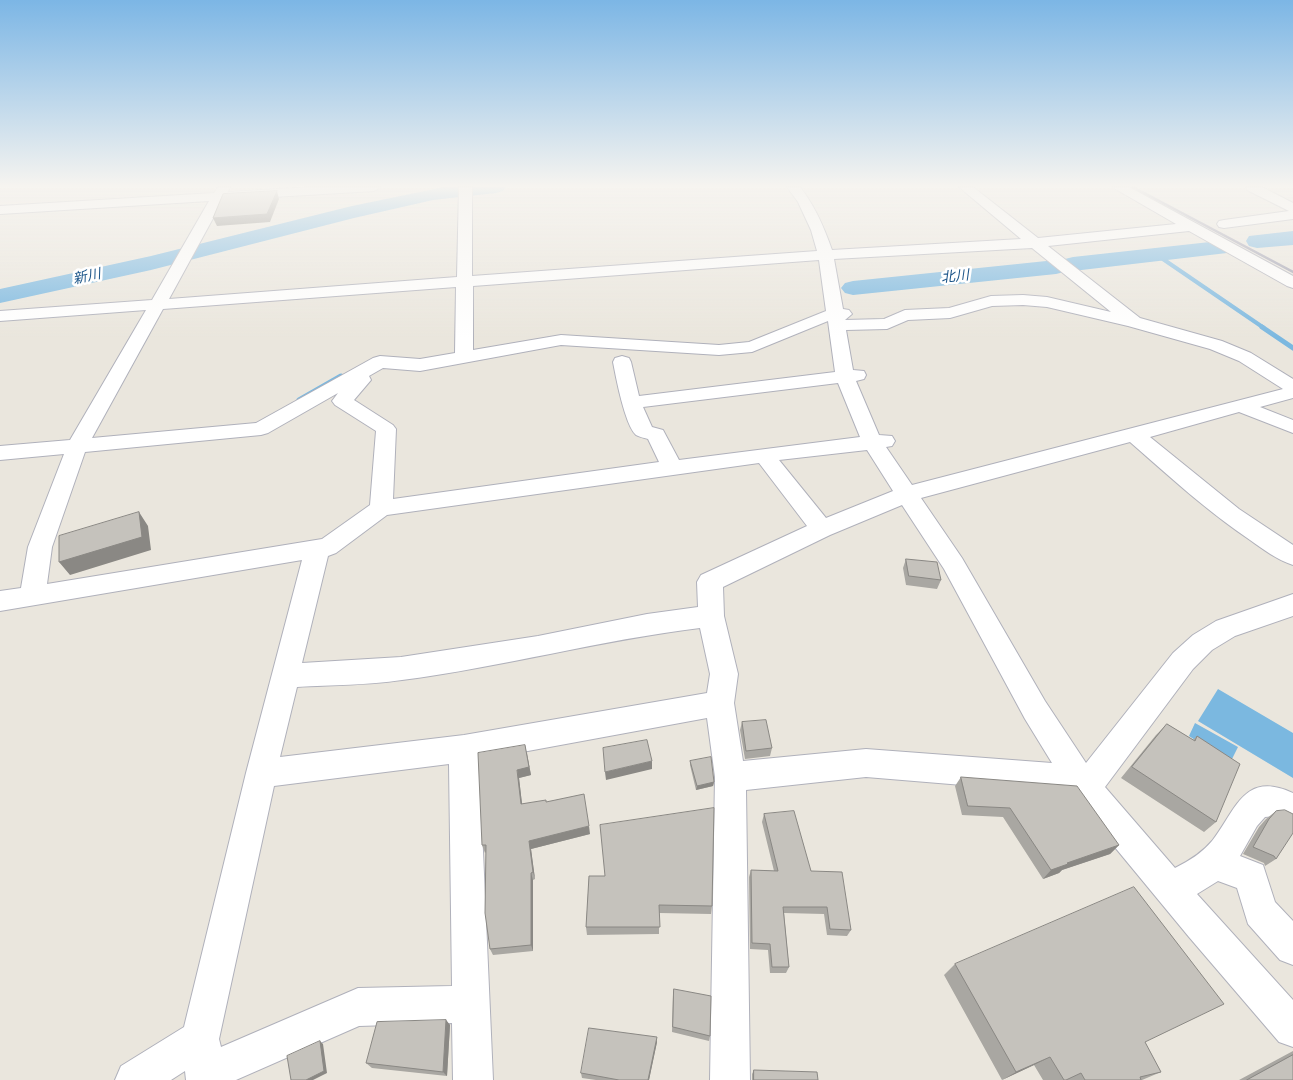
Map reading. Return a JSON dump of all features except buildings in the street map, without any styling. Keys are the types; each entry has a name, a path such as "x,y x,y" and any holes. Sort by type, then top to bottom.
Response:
{"street":[{"path":"32,596 40,547 77,446 196,237"},
{"path":"464,237 464,358"},
{"path":"821,237 828,255"},
{"path":"826,237 851,376 868,405 879,442 914,493 1035,710 1201,925 1293,1028"},
{"path":"1028,237 1134,322"},
{"path":"0,316 828,255 1035,243 1089,237"},
{"path":"1208,237 1293,283"},
{"path":"0,453 261,429 380,362 420,365 561,340 719,350 752,347 841,317 887,324 905,315 950,313 991,301 1022,300 1047,302 1134,322 1216,345 1245,357 1293,388"},
{"path":"380,362 342,401 386,429 381,508"},
{"path":"622,362 631,403 644,431 656,435 673,468"},
{"path":"631,403 851,376"},
{"path":"730,1080 730,776 720,703 724,674 711,616 710,582 822,529 914,493 1243,407 1293,392"},
{"path":"1243,407 1293,427"},
{"path":"1134,434 1232,516 1293,556"},
{"path":"0,601 328,548 381,508 764,455 879,442"},
{"path":"764,455 822,529"},
{"path":"204,1064 261,773 318,550"},
{"path":"1087,778 1183,661 1199,646 1215,634 1236,624 1281,610 1293,604"},
{"path":"287,676 402,669 538,647 647,624 711,616"},
{"path":"261,773 464,749 720,703"},
{"path":"464,749 473,1080"},
{"path":"730,776 866,763 1087,778 1177,886 1293,1008"},
{"path":"1177,886 1215,863 1256,803 1270,799 1283,803 1293,809"},
{"path":"1215,863 1252,877 1260,912 1293,947"},
{"path":"135,1080 204,1064 358,1007 471,1004"}],"water":[{"path":"1218,689 1293,733 1293,778 1198,721"},
{"path":"1195,723 1238,747 1230,763 1189,736"}],"waterway":[{"name":"新川","path":"0,296 151,263 252,237"},
{"name":"北川","path":"1257,241 1293,238"},
{"name":"北川","path":"1073,264 1219,248"},
{"path":"1157,255 1264,328"},
{"name":"北川","path":"853,288 1056,267"},
{"path":"1262,327 1293,348"},
{"path":"299,400 341,376"}],"railway":[{"path":"1228,237 1293,272"}]}
